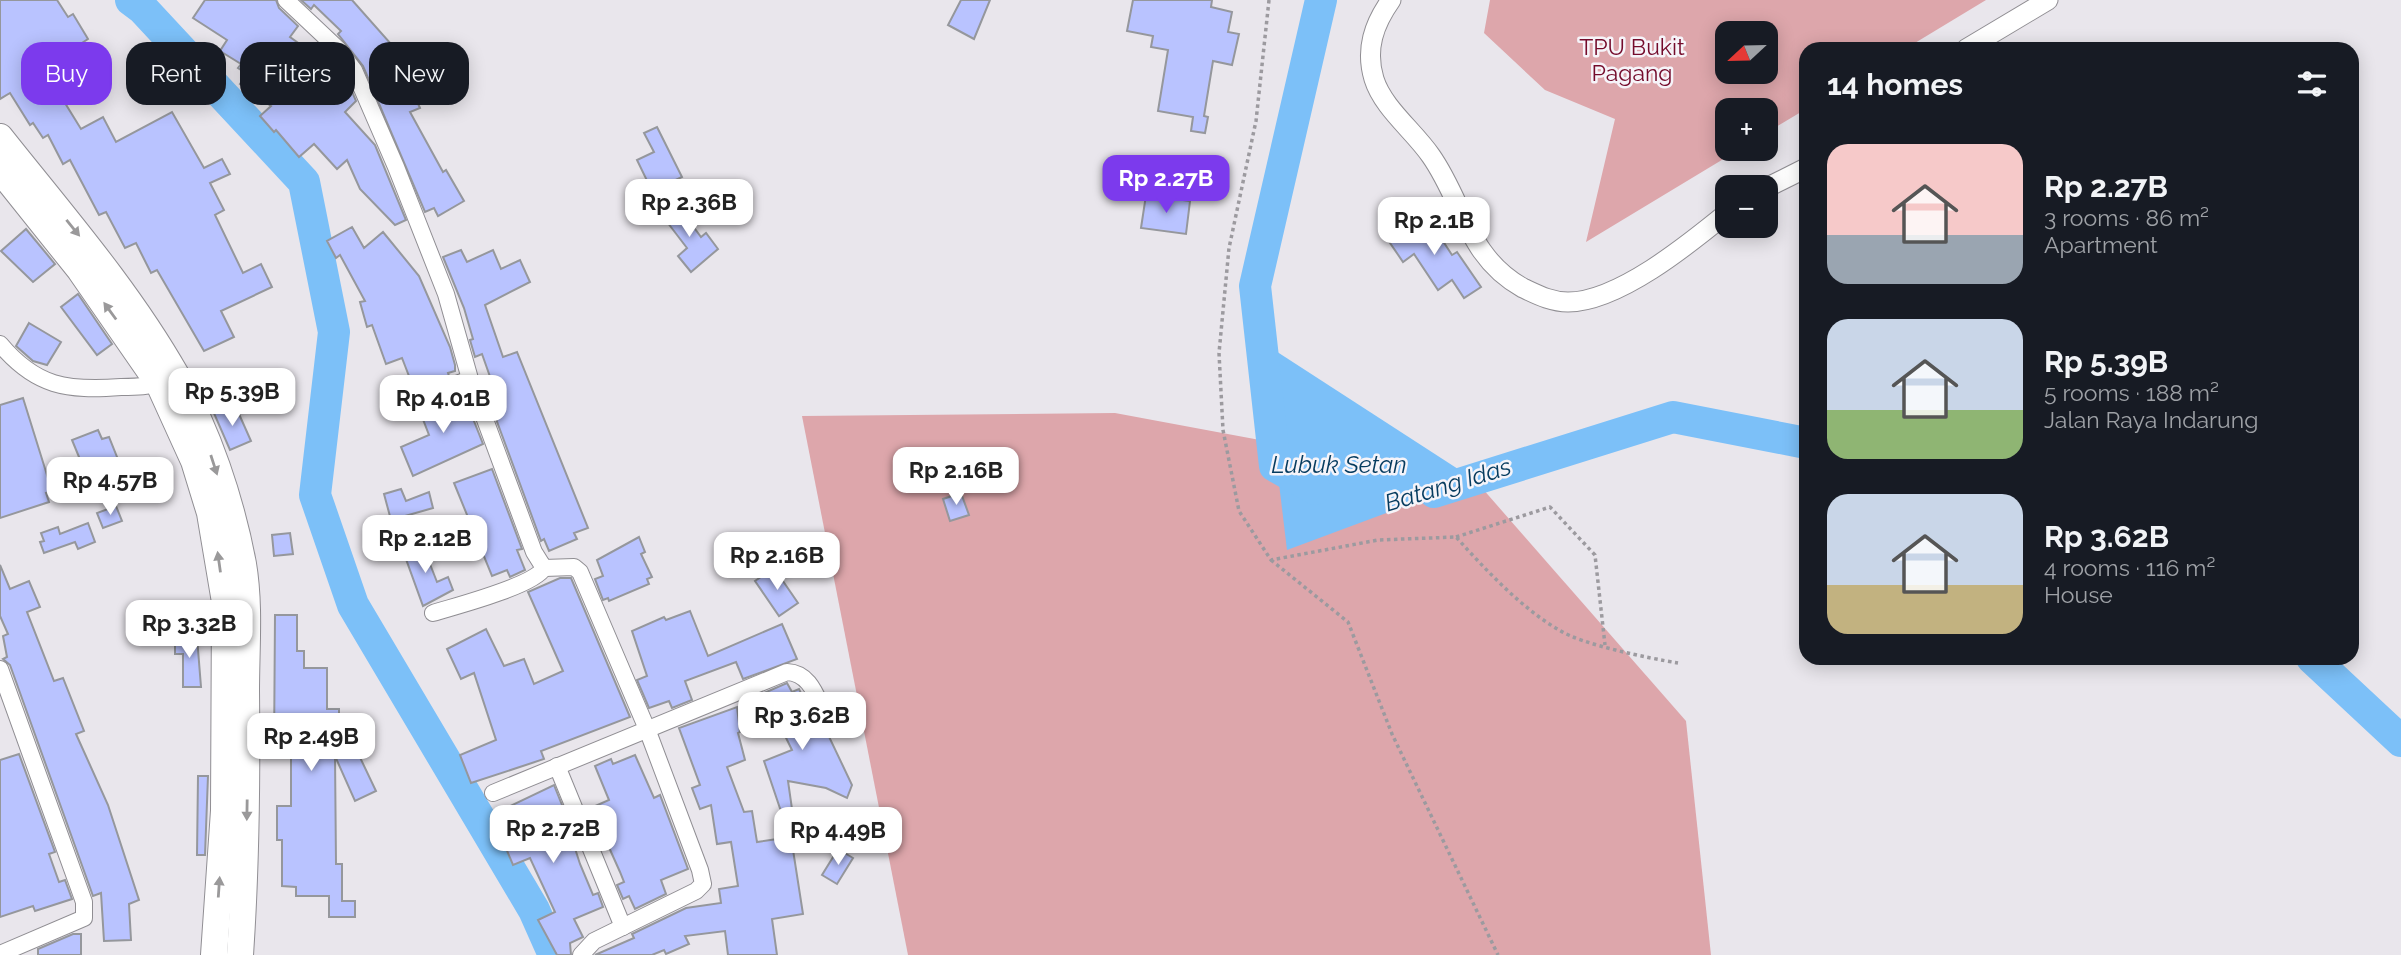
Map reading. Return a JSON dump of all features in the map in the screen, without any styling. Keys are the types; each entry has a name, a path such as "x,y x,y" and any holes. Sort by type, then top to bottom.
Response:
{"highway":[{"path":"0,137 32,193"},
{"path":"0,170 32,193 95,255 167,379 204,433 241,556 246,601 235,673 214,955"},
{"path":"235,673 247,813 240,955"}],"street":[{"path":"286,0 338,49 354,70 446,294 470,379 534,552 544,568"},
{"path":"1391,0 1371,35 1371,62 1375,81 1431,156 1470,234 1493,268 1503,276 1552,301 1587,301 1658,266 1715,223"},
{"path":"1974,42 2048,0"},
{"path":"1778,182 1799,172"},
{"path":"0,344 20,367 63,388 167,379"},
{"path":"414,400 470,379"},
{"path":"544,568 575,567 580,572 648,729 703,884 696,891 594,942 581,955"},
{"path":"433,613 522,583 538,576 544,568"},
{"path":"0,669 84,902 84,918 0,954"},
{"path":"493,793 787,672 795,672 808,682 825,713"},
{"path":"557,766 623,926"}],"path":[{"path":"1269,0 1256,121 1229,247 1219,354 1223,430 1239,511 1271,560 1348,622 1392,734 1498,955"},
{"path":"1271,560 1378,540 1456,537 1550,507 1595,555 1605,645"},
{"path":"1456,537 1488,573 1560,631 1678,663"}],"green space":[{"name":"TPU Bukit Pagang","path":"1490,0 1986,0 1917,42 1799,42 1799,113 1778,126 1778,98 1715,98 1715,161 1720,161 1586,242 1615,119 1545,90 1484,33"},
{"path":"1115,413 1475,480 1686,721 1711,955 908,955 802,416"}],"water":[{"name":"Lubuk Setan","path":"1262,342 1475,480 1287,550"}],"building":[{"path":"0,0 57,0 68,17 73,14 88,39 83,42 21,42 21,105 66,105 81,129 103,117 116,142 172,112 204,168 222,159 230,174 210,183 224,210 215,215 243,273 261,264 272,287 221,311 234,337 204,351 157,270 151,273 136,243 125,248 106,212 99,215 70,160 63,164 48,135 43,138 33,123 30,125 10,93 0,99"},
{"path":"205,0 276,0 279,8 298,26 290,37 297,42 240,42 240,63 226,55 227,40 193,18"},
{"path":"301,0 352,0 389,42 369,42 369,80 355,56 355,42 344,42 338,34 341,31 314,5 311,9"},
{"path":"961,0 990,0 974,39 948,25"},
{"path":"1133,0 1212,0 1211,7 1232,12 1228,32 1239,34 1232,65 1213,61 1204,116 1208,117 1205,133 1191,131 1193,117 1158,111 1168,50 1151,47 1153,36 1127,31"},
{"path":"352,105 345,112 375,145 406,220 395,225 360,189 347,160 337,169 314,144 299,157 260,116 271,106"},
{"path":"380,105 419,105 420,108 410,112 443,172 446,170 464,201 438,216 434,208 425,212"},
{"path":"657,127 682,177 652,191 637,160 654,152 644,133"},
{"path":"1146,195 1190,201 1186,234 1141,228"},
{"path":"676,203 701,237 706,233 718,249 691,272 678,256 687,248 661,214"},
{"path":"1426,215 1452,255 1457,252 1481,287 1464,298 1452,280 1438,290 1414,254 1403,262 1388,240"},
{"path":"352,227 364,248 383,232 419,276 450,347 455,371 448,373 449,376 414,389 402,358 386,364 372,325 367,327 360,302 365,301 340,255 336,258 327,241"},
{"path":"26,229 55,264 33,282 1,251"},
{"path":"461,250 467,262 493,250 501,269 520,260 530,282 485,305 503,357 517,352 588,528 574,533 577,539 549,551 544,539 541,541 492,408 500,405 482,354 475,357 464,308 443,257"},
{"path":"78,294 112,344 97,355 61,307"},
{"path":"29,323 61,342 47,365 33,361 16,346"},
{"path":"456,395 459,404 466,401 483,444 413,476 401,447 429,435 419,409"},
{"path":"23,398 52,491 46,493 49,502 0,518 0,405"},
{"path":"226,405 232,418 239,414 251,441 230,450 213,411"},
{"path":"98,430 102,439 109,437 123,472 105,479 107,483 80,492 74,478 86,474 72,440"},
{"path":"492,469 522,549 517,550 525,570 510,577 507,570 492,576 454,483"},
{"path":"401,489 406,501 429,492 433,508 391,520 384,494"},
{"path":"961,493 969,515 950,521 943,499"},
{"path":"116,506 122,521 103,528 97,513"},
{"path":"88,523 95,542 78,549 75,542 44,553 40,542 44,541 41,533 58,527 60,534"},
{"path":"290,533 293,554 274,556 272,535"},
{"path":"639,537 645,552 641,554 652,577 647,579 649,584 609,601 608,598 603,600 595,579 603,576 597,560"},
{"path":"421,541 437,582 448,577 453,590 423,606 402,548"},
{"path":"0,565 10,589 29,581 40,607 27,612 54,681 63,678 84,731 76,734 108,805 139,900 129,904 131,940 104,941 101,893 93,896 10,665 3,659 7,657 3,636 8,634 0,616"},
{"path":"774,568 798,603 779,616 755,581"},
{"path":"560,578 571,578 630,717 541,751 544,759 471,783 460,755 496,740 474,673 461,679 447,649 486,629 504,666 524,659 534,684 563,671 528,592"},
{"path":"690,611 708,656 782,624 797,659 743,679 736,662 685,681 692,700 672,708 669,701 649,708 637,680 647,676 632,631 664,617 666,620"},
{"path":"275,615 297,615 297,651 304,651 304,668 327,668 327,709 339,709 339,756 356,749 376,791 355,801 335,756 336,864 342,864 342,901 355,901 355,917 329,917 329,896 296,896 296,887 282,886 282,840 277,840 277,806 291,806 291,752 274,752"},
{"path":"175,636 197,637 201,687 183,687 183,654 175,654"},
{"path":"787,683 792,692 799,689 809,710 823,724 852,785 847,798 826,788 788,781 795,830 788,832 764,761 792,750 764,693"},
{"path":"737,707 738,733 745,760 727,767 744,812 752,811 757,842 791,837 803,914 772,919 777,955 728,955 725,931 685,936 689,944 666,954 664,950 652,955 595,955 634,938 632,934 686,908 721,903 719,889 738,886 731,842 717,844 711,805 700,809 692,788 700,785 679,728"},
{"path":"19,754 55,852 49,854 59,882 65,880 72,899 35,911 33,906 0,917 0,760"},
{"path":"635,755 654,798 660,795 688,869 661,880 666,894 635,909 629,896 623,899 617,885 624,882 620,872 599,825 593,827 586,810 609,800 595,766 611,759 613,764"},
{"path":"198,776 208,776 205,855 197,855"},
{"path":"554,785 574,835 571,836 580,864 593,895 598,893 603,907 574,919 583,937 570,943 571,955 557,955 538,920 555,912 530,858 513,865 503,841 520,834 508,807"},
{"path":"838,849 853,858 837,884 822,875"},
{"path":"73,934 81,934 81,955 38,955 38,949"}],"waterway":[{"path":"131,0 143,9 304,182 334,332 315,495 353,605 534,910 554,955"},
{"name":"Batang Idas","path":"1315,489 1275,466 1255,286 1321,0"},
{"name":"Batang Idas","path":"1434,492 1673,417 1799,442"},
{"name":"Batang Idas","path":"2320,665 2401,741"}]}
